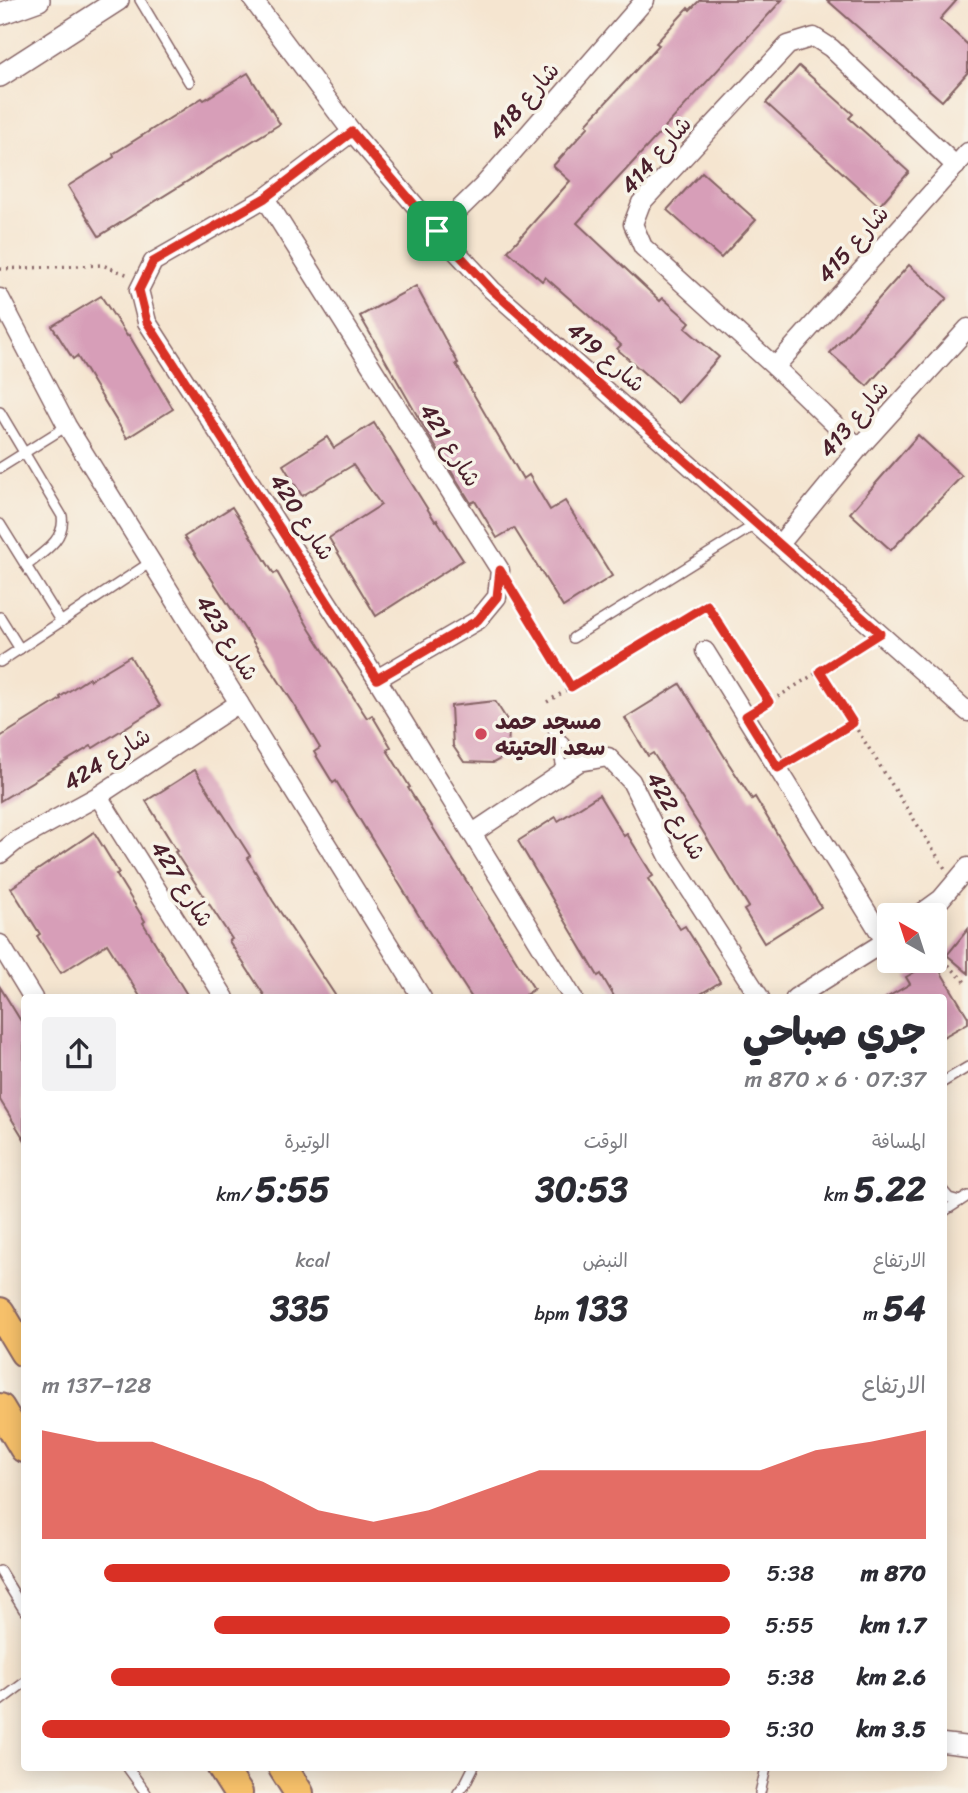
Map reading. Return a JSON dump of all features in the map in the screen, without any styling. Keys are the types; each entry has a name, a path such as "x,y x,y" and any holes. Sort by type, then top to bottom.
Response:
{"main road":[{"path":"0,1312 21,1347"},
{"path":"0,1408 21,1442"},
{"path":"224,1771 238,1793"},
{"path":"284,1771 299,1793"}],"street":[{"path":"0,13 39,0"},
{"path":"0,76 118,0"},
{"name":"شارع 419","path":"253,0 352,132 492,290 968,712"},
{"name":"شارع 418","path":"437,231 482,187 645,0"},
{"name":"شارع 414","path":"859,448 643,247 633,224 642,203 788,46 814,37 831,48 956,166"},
{"path":"144,281 153,262 265,198 352,132"},
{"name":"شارع 415","path":"775,367 968,152"},
{"name":"شارع 421","path":"265,198 500,570"},
{"name":"شارع 420","path":"144,281 139,290 147,322 377,679 571,994"},
{"name":"شارع 423","path":"0,298 67,426 420,994"},
{"name":"شارع 413","path":"780,544 859,448 968,328"},
{"path":"377,679 478,620 497,597 500,570"},
{"path":"705,650 877,924"},
{"name":"شارع 424","path":"0,854 16,841 98,796 239,703"},
{"name":"شارع 422","path":"579,762 608,757 631,781 669,857 757,994"},
{"path":"472,833 579,762"},
{"name":"شارع 427","path":"98,796 222,994"},
{"path":"936,903 968,867"},
{"path":"0,944 31,994"},
{"path":"801,994 877,946"},
{"path":"947,1743 968,1746"}],"lane":[{"path":"140,0 189,82"},
{"path":"0,412 62,516 64,524 59,538 26,566"},
{"path":"0,468 67,426"},
{"path":"573,638 757,523"},
{"path":"0,524 61,622"},
{"path":"0,662 151,562"},
{"path":"0,617 20,649"},
{"path":"563,773 553,729 579,762"},
{"path":"947,1080 968,1067"},
{"path":"947,1196 964,1199"},
{"path":"947,1210 964,1199"},
{"path":"0,1571 21,1605"},
{"path":"0,1701 21,1686"},
{"path":"130,1771 146,1793"},
{"path":"458,1793 471,1771"},
{"path":"760,1793 765,1771"}],"path":[{"path":"0,269 102,265 144,281"},
{"path":"500,570 571,687"},
{"path":"547,702 707,605 769,702"},
{"path":"746,716 880,633"},
{"path":"820,671 954,883"},
{"path":"778,768 853,723"},
{"path":"947,963 968,985"}],"building":[{"path":"700,0 782,0 577,223 660,301 663,298 690,322 685,328 719,357 678,403 617,349 621,345 587,314 545,277 542,281 508,251 570,181 553,166 589,126 586,124 659,45 656,43 688,8 690,10"},
{"path":"827,0 957,0 940,19 968,45 968,72 942,101"},
{"path":"799,66 853,114 849,118 909,172 879,206 766,103"},
{"path":"248,73 280,124 99,236 68,186 202,98 204,100"},
{"path":"702,172 756,220 721,258 667,210"},
{"path":"909,265 947,298 867,386 830,353"},
{"path":"416,286 458,363 456,364 523,479 529,475 550,510 565,501 612,576 563,607 514,528 497,538 475,501 471,503 360,316"},
{"path":"101,296 127,336 129,335 173,409 127,438 77,356 73,359 52,326"},
{"path":"374,423 435,521 437,520 463,560 376,616 329,538 381,505 353,465 302,496 283,465 327,437 334,448"},
{"path":"918,435 962,476 891,550 850,513"},
{"path":"232,507 274,574 277,572 310,630 367,718 372,715 391,747 387,750 410,787 408,788 534,989 527,994 469,994 336,781 333,783 314,752 320,748 292,701 184,537"},
{"path":"130,656 160,706 0,801 0,737 89,678 90,680"},
{"path":"680,684 752,799 755,797 821,907 764,943 744,910 749,907 702,830 653,753 648,756 625,718"},
{"name":"مسجد حمد سعد الحتيته","path":"495,701 509,723 508,755 493,763 464,762 453,746 451,706"},
{"path":"195,770 250,856 247,858 273,901 334,994 263,994 146,801"},
{"path":"599,795 653,876 648,879 680,929 685,926 720,982 700,994 613,994 601,974 598,976 518,841 556,817 558,821"},
{"path":"94,832 145,921 143,923 187,994 138,994 107,944 61,973 11,888"},
{"path":"968,929 968,973 947,955"},
{"path":"913,973 941,973 968,1017 968,1023 947,1035 947,994 893,994 910,984 906,977"},
{"path":"0,987 21,1021 21,1134 0,1100"}],"place":[{"name":"مسجد حمد سعد الحتيته","path":"481,734"}],"route":[{"path":"352,132 437,231 492,290 880,633 820,671 853,723 778,768 746,716 769,702 707,605 571,687 500,570 497,597 478,620 377,679 147,322 139,290 153,262 265,198 352,132"}]}
